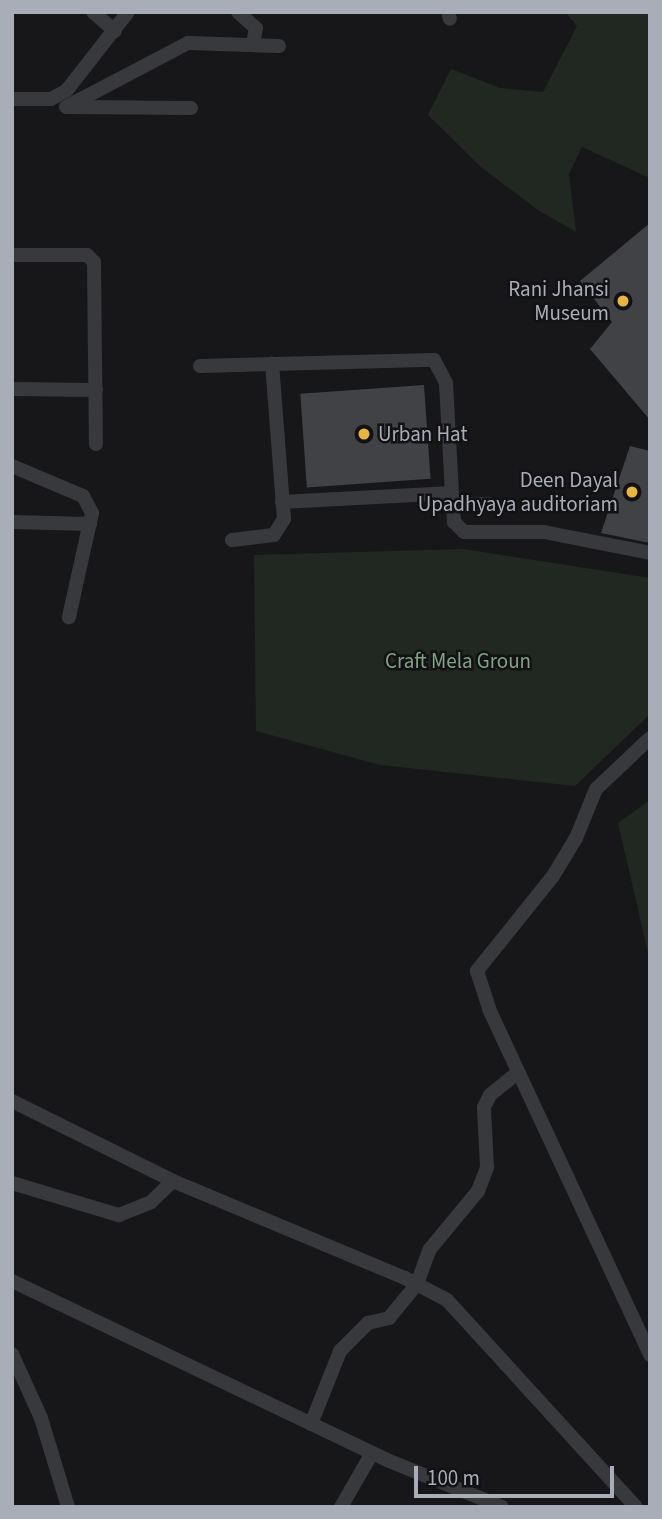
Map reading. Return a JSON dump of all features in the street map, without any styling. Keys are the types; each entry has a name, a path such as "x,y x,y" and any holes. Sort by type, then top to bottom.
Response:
{"street":[{"path":"93,12 115,31"},
{"path":"51,99 81,77 128,12"},
{"path":"239,12 256,28 253,44"},
{"path":"66,107 188,43 279,47"},
{"path":"12,99 51,99 66,107 191,108"},
{"path":"12,255 91,257 96,444"},
{"path":"200,366 434,360 446,383 454,522 464,532 544,532 650,553"},
{"path":"232,540 274,535 284,519 272,363"},
{"path":"12,389 96,390"},
{"path":"12,466 83,496 92,513 69,617"},
{"path":"282,502 452,499 489,504"},
{"path":"12,523 90,524"},
{"path":"650,738 596,789 576,838 553,876 477,971 489,1009 650,1355"},
{"path":"311,1424 340,1351 368,1323 389,1318 417,1284 430,1248 484,1180 488,1154 484,1107 490,1095 519,1072"},
{"path":"12,1101 173,1181 417,1284 464,1315 636,1507"},
{"path":"12,1183 119,1215 151,1202 173,1181"},
{"path":"12,1281 372,1453 502,1507"},
{"path":"12,1354 41,1418 68,1507"},
{"path":"341,1507 372,1453"}],"green space":[{"path":"565,12 650,12 650,178 582,147 569,174 576,232 538,210 482,168 428,115 451,69 500,88 543,92 577,26"},
{"name":"Craft Mela Groun","path":"463,549 650,578 650,714 575,786 380,765 256,731 254,555"},
{"path":"650,800 650,961 618,823"}],"building":[{"name":"Rani Jhansi Museum","path":"650,223 650,420 590,349 612,322 580,281"},
{"name":"Urban Hat","path":"424,385 431,479 307,487 300,394"},
{"name":"Deen Dayal Upadhyaya auditoriam","path":"630,446 650,451 650,543 601,533"}],"place":[{"name":"Rani Jhansi Museum","path":"623,301"},
{"name":"Urban Hat","path":"364,434"},
{"name":"Deen Dayal Upadhyaya auditoriam","path":"632,492"}]}
